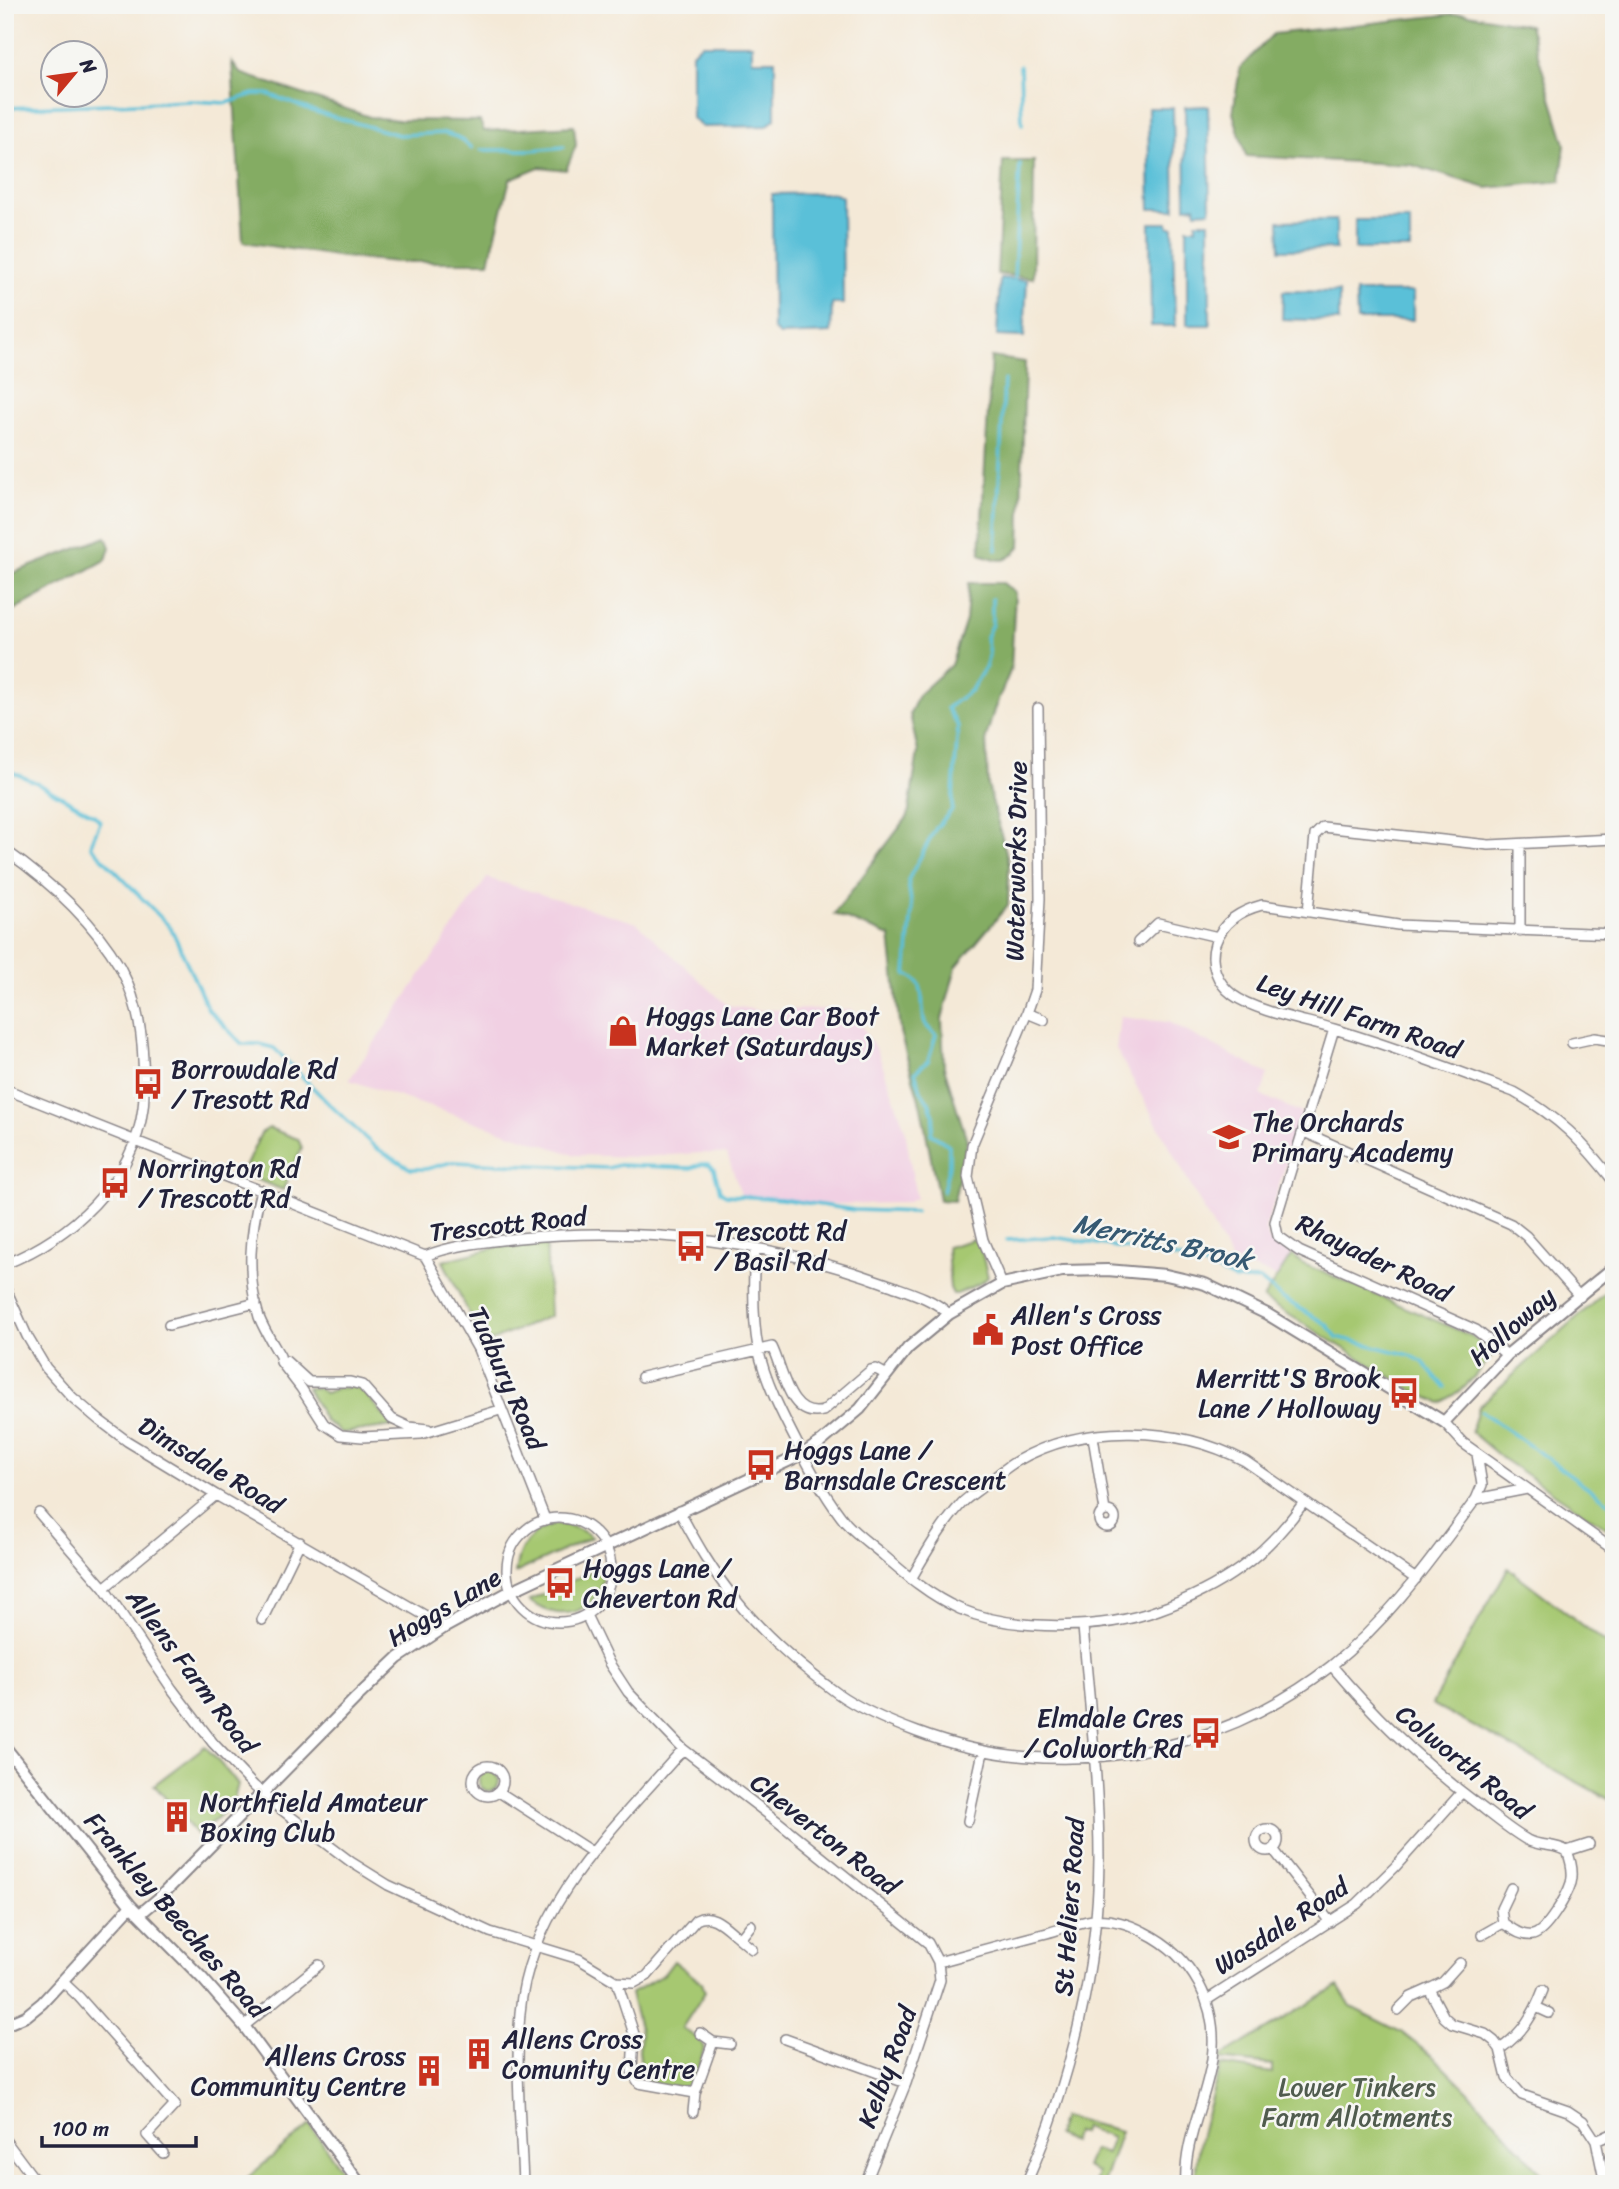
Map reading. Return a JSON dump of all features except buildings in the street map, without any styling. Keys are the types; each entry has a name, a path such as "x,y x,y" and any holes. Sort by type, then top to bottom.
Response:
{"street":[{"name":"Waterworks Drive","path":"1002,1284 983,1240 968,1177 972,1145 1035,990 1040,899 1038,708"},
{"path":"1308,912 1315,835 1323,827 1489,845 1614,839"},
{"path":"1520,844 1520,931"},
{"path":"5,850 44,880 103,942 121,968 134,1002 143,1038 143,1109 135,1141 114,1180 95,1205 48,1244 5,1264"},
{"path":"1138,942 1158,923 1218,937 1228,922 1242,911 1262,905 1398,925 1614,934"},
{"name":"Ley Hill Farm Road","path":"1218,937 1213,950 1213,968 1234,996 1270,1011 1334,1029 1514,1092 1541,1107 1566,1127 1614,1182"},
{"path":"1027,1013 1044,1020"},
{"path":"1334,1029 1304,1132 1511,1224 1526,1236 1580,1297"},
{"path":"1572,1042 1595,1038 1614,1041"},
{"name":"Trescott Road","path":"5,1089 425,1256 462,1245 547,1236 660,1235 755,1248 855,1272 938,1304 949,1314"},
{"name":"Rhayader Road","path":"1304,1132 1275,1222 1278,1236 1299,1251 1476,1330 1507,1355"},
{"path":"261,1191 253,1221 249,1256 260,1319 281,1362 324,1424 341,1434 362,1437 421,1434 500,1410"},
{"path":"755,1248 752,1293 758,1349 776,1404 803,1454 846,1523 911,1579 962,1610 1006,1622 1083,1626 1146,1615 1205,1592 1246,1566 1289,1523 1304,1502"},
{"name":"Tudbury Road","path":"425,1256 478,1349 545,1520"},
{"name":"Holloway","path":"1444,1422 1507,1355 1614,1267"},
{"name":"Hoggs Lane","path":"140,1914 398,1658 445,1626 512,1591 803,1454 860,1409 908,1348 949,1314 1002,1284 1062,1271 1107,1270 1166,1275 1205,1284 1267,1314 1444,1422"},
{"name":"Dimsdale Road","path":"5,1287 46,1368 72,1397 127,1441 445,1626"},
{"path":"169,1325 256,1303"},
{"path":"642,1377 772,1347 794,1399 802,1409 815,1413 823,1410 871,1370 876,1369 887,1375"},
{"path":"280,1356 309,1382 350,1382 362,1385 391,1419 410,1427 433,1430"},
{"path":"1444,1422 1477,1454 1614,1550"},
{"path":"911,1579 962,1502 1016,1461 1073,1439 1142,1433 1182,1439 1227,1452 1245,1461 1416,1579"},
{"path":"1093,1437 1105,1511"},
{"path":"680,1511 704,1557 736,1601 783,1649 839,1694 888,1721 983,1752 1043,1758 1094,1759 1179,1744 1216,1731 1281,1699 1332,1666 1384,1618 1476,1499 1482,1485 1477,1454"},
{"path":"1476,1499 1527,1489"},
{"name":"Allens Farm Road","path":"216,1495 104,1588 172,1689 213,1743 262,1793 351,1862 388,1885 490,1932 579,1959 617,1982"},
{"path":"39,1513 104,1588"},
{"path":"560,1517 575,1520 591,1528 607,1547 611,1562 609,1587 597,1606 586,1615 561,1622 542,1619 526,1610 512,1591 507,1566 513,1546 525,1531 545,1520 560,1517"},
{"path":"262,1620 300,1542"},
{"name":"Cheverton Road","path":"586,1615 609,1663 628,1692 683,1749 928,1943 939,1962"},
{"name":"St Heliers Road","path":"1026,2184 1048,2133 1079,2026 1094,1920 1099,1863 1098,1798 1083,1626"},
{"name":"Colworth Road","path":"1332,1666 1368,1709 1433,1770 1462,1793 1528,1841 1545,1846 1559,1846 1567,1851"},
{"name":"Frankley Beeches Road","path":"5,1746 131,1906 204,1979 244,2026 360,2184"},
{"path":"523,2184 519,2098 520,2013 535,1946 558,1902 592,1852 683,1749"},
{"path":"968,1821 983,1752"},
{"path":"499,1792 592,1852"},
{"name":"Wasdale Road","path":"1207,2000 1357,1904 1395,1867 1462,1793"},
{"path":"1503,1923 1524,1936 1536,1935 1550,1920 1571,1883 1571,1861 1567,1851 1589,1844"},
{"path":"1273,1849 1330,1922"},
{"path":"1503,1923 1501,1909 1511,1888"},
{"path":"5,2025 26,2015 42,2003 131,1906"},
{"path":"695,2094 639,2083 635,2078 632,2072 634,2034 617,1982 634,1983 647,1976 696,1920 704,1916 711,1917 752,1949"},
{"path":"939,1962 1094,1920 1129,1924 1158,1938 1178,1954 1194,1975 1207,2000 1213,2025 1212,2060 1187,2157 1185,2184"},
{"path":"1482,1935 1503,1923"},
{"path":"740,1939 751,1925"},
{"name":"Kelby Road","path":"865,2184 906,2083 940,1980 939,1962"},
{"path":"1398,2010 1411,1997 1443,1982 1461,1963"},
{"path":"244,2026 319,1965"},
{"path":"62,1982 79,1997 174,2105 147,2135 163,2152"},
{"path":"1429,1989 1444,2017 1452,2024 1485,2034 1500,2049 1507,2078 1522,2095 1577,2115 1583,2121 1596,2141 1605,2184"},
{"path":"1500,2049 1516,2038 1536,2007 1543,1990"},
{"path":"1536,2007 1549,2013"},
{"path":"700,2033 713,2042 730,2044"},
{"path":"785,2039 906,2083"},
{"path":"693,2112 695,2094 713,2042"},
{"path":"1596,2141 1614,2133"},
{"path":"5,2140 36,2184"}],"shaded area":[{"name":"Hoggs Lane Car Boot Market (Saturdays)","path":"487,878 637,923 727,1005 756,1010 852,1009 878,1053 905,1129 916,1198 906,1203 830,1204 742,1197 727,1154 640,1157 575,1155 349,1080"},
{"name":"The Orchards Primary Academy","path":"1120,1017 1168,1022 1268,1074 1261,1095 1302,1113 1265,1229 1270,1242 1292,1254 1279,1277 1232,1261 1116,1049"}],"green space":[{"path":"1463,13 1529,25 1565,144 1561,181 1486,188 1412,165 1246,156 1233,113 1240,68 1273,34"},
{"path":"232,62 240,73 370,117 480,121 484,131 574,126 576,145 566,170 539,167 510,179 489,262 397,262 243,242"},
{"path":"1003,161 1034,161 1033,278 997,274"},
{"path":"991,357 1025,362 1020,547 1010,557 1002,560 980,554"},
{"path":"106,537 110,547 106,560 5,615 5,576"},
{"path":"969,583 1003,583 1015,593 1011,669 986,738 988,785 1009,864 1008,905 956,967 942,1019 944,1067 967,1140 954,1201 939,1200 921,1107 900,1032 890,936 834,914 908,816 918,752 910,714 918,695 951,665 966,620"},
{"path":"269,1128 298,1139 302,1148 283,1190 242,1174 261,1133"},
{"path":"978,1238 988,1277 983,1282 953,1294 950,1288 947,1247"},
{"path":"546,1243 550,1316 484,1344 443,1261 502,1246"},
{"path":"1292,1254 1301,1263 1472,1336 1493,1355 1465,1387 1441,1403 1419,1394 1263,1299"},
{"path":"1614,1284 1614,1533 1503,1459 1471,1432 1479,1406"},
{"path":"354,1387 363,1391 393,1426 342,1433 325,1421 307,1388 318,1388 325,1393 337,1388"},
{"path":"555,1524 583,1531 592,1537 515,1573 526,1542 538,1531"},
{"path":"605,1565 603,1581 597,1593 590,1603 580,1610 556,1613 529,1601"},
{"path":"1508,1568 1614,1649 1614,1802 1432,1704"},
{"path":"205,1746 238,1784 233,1803 198,1836 154,1785"},
{"path":"485,1771 493,1771 499,1781 493,1791 485,1791 479,1785 479,1777"},
{"path":"674,1961 702,1983 705,1992 682,2028 700,2040 704,2048 694,2088 661,2086 642,2077 639,2050 641,2035 630,1994 664,1974"},
{"name":"Lower Tinkers Farm Allotments","path":"1338,1986 1351,2007 1401,2032 1439,2062 1551,2184 1196,2184 1200,2139 1221,2065 1273,2073 1273,2065 1217,2059"},
{"path":"1062,2117 1121,2131 1103,2184 1094,2184 1097,2172 1086,2167 1093,2150 1106,2154 1112,2138 1084,2127 1082,2133 1076,2132 1072,2142 1056,2135"},
{"path":"310,2125 348,2180 342,2184 240,2184"}],"water":[{"path":"701,44 752,44 752,60 775,60 775,119 767,126 702,127 692,118 692,53"},
{"path":"1208,106 1210,211 1196,212 1195,206 1186,207 1185,107"},
{"path":"1148,108 1173,108 1175,209 1150,209"},
{"path":"833,193 842,197 843,304 832,304 831,333 779,335 773,329 772,194"},
{"path":"1336,220 1336,249 1280,250 1279,221"},
{"path":"1355,220 1410,220 1410,249 1355,249"},
{"path":"1196,222 1209,222 1210,325 1187,325 1187,228 1196,228"},
{"path":"1150,223 1168,223 1169,227 1173,227 1175,326 1151,326"},
{"path":"1000,278 1027,280 1024,337 997,336"},
{"path":"1283,291 1339,292 1339,321 1282,319"},
{"path":"1356,292 1413,292 1413,320 1357,320"}],"waterway":[{"path":"1020,66 1022,124"},
{"path":"5,108 192,101 227,103 253,94 268,94 313,111 399,135 444,133 457,137 472,148"},
{"path":"481,150 564,147"},
{"path":"1014,279 1020,164"},
{"path":"996,550 1004,380"},
{"path":"943,1192 949,1165 949,1145 931,1134 934,1116 915,1072 928,1061 936,1035 928,1028 923,1017 921,988 913,977 906,974 912,910 908,880 936,828 952,810 958,726 947,708 971,690 986,666 989,654 986,637 992,624 992,599"},
{"path":"5,769 37,783 94,815 100,821 91,846 171,928 208,1009 242,1044 259,1044 274,1048 376,1148 411,1169 426,1169 452,1162 608,1168 619,1165 691,1168 709,1164 714,1169 720,1191 726,1195 781,1199 854,1210 915,1212"},
{"name":"Merritts Brook","path":"1007,1240 1053,1237 1106,1245 1182,1259 1214,1269 1236,1280 1260,1280 1282,1298 1326,1324 1337,1337 1410,1355 1423,1362 1445,1388"},
{"name":"Merritts Brook","path":"1481,1411 1614,1506"}],"place":[{"name":"Hoggs Lane Car Boot Market (Saturdays)","path":"623,1031"},
{"name":"Borrowdale Rd / Tresott Rd","path":"148,1084"},
{"name":"The Orchards Primary Academy","path":"1229,1137"},
{"name":"Norrington Rd / Trescott Rd","path":"115,1183"},
{"name":"Trescott Rd / Basil Rd","path":"691,1246"},
{"name":"Allen's Cross Post Office","path":"988,1330"},
{"name":"Merritt'S Brook Lane / Holloway","path":"1404,1393"},
{"name":"Hoggs Lane / Barnsdale Crescent","path":"761,1465"},
{"name":"Hoggs Lane / Cheverton Rd","path":"560,1583"},
{"name":"Elmdale Cres / Colworth Rd","path":"1206,1733"},
{"name":"Northfield Amateur Boxing Club","path":"177,1817"},
{"name":"Allens Cross Comunity Centre","path":"479,2054"},
{"name":"Allens Cross Community Centre","path":"429,2071"}]}
